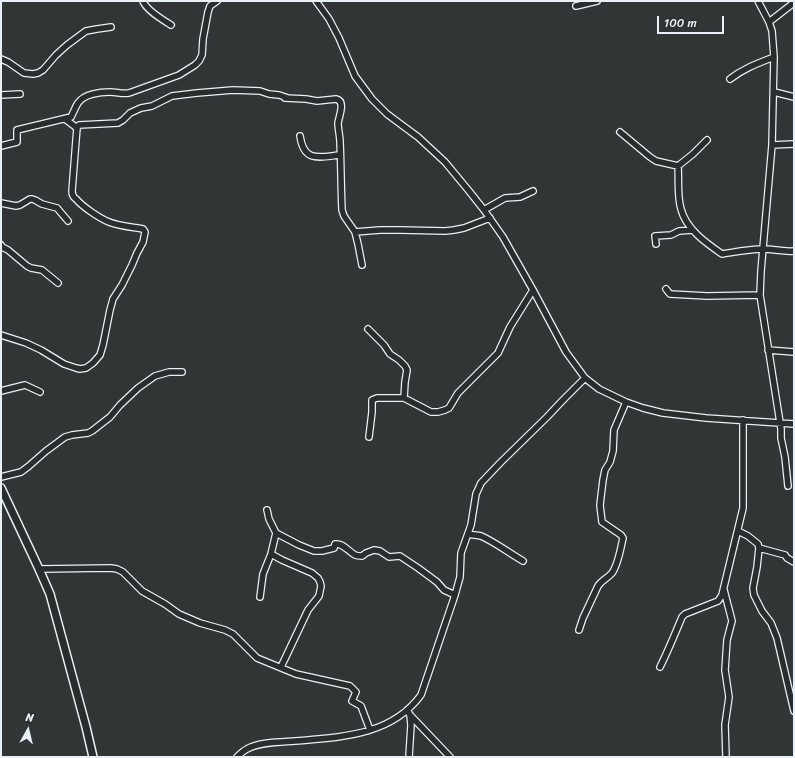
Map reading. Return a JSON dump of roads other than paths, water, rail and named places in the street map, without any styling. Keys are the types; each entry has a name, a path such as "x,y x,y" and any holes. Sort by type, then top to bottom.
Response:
{"main road":[{"path":"1,488 50,594 90,740 93,757"}],"street":[{"path":"143,1 143,4 160,19 171,26"},
{"path":"1,146 17,142 17,130 71,117 77,104 86,96 109,92 123,94 129,93 179,75 195,65 200,61 202,55 205,27 210,6 217,1"},
{"path":"316,1 329,19 339,38 355,76 372,99 387,114 418,137 445,162 490,218 503,237 566,352 585,378 599,389 626,402 663,413 706,418 794,424"},
{"path":"576,6 598,1"},
{"path":"758,1 772,31 774,57 772,145 760,295 785,457 788,486"},
{"path":"769,22 794,2"},
{"path":"1,59 24,73 38,73 43,70 67,45 86,31 111,27"},
{"path":"730,79 748,66 774,57"},
{"path":"1,335 26,343 68,366 80,369 86,368 100,355 113,299 122,285 143,242 145,232 143,228 109,222 92,212 72,194 77,128 79,125 118,123 130,113 141,108 152,106 172,96 233,90 260,91 269,94 279,94 288,98"},
{"path":"774,92 794,97"},
{"path":"1,95 20,94"},
{"path":"279,97 317,101 339,99 341,101 338,123 342,210 344,216 355,232 362,265"},
{"path":"65,119 77,128"},
{"path":"620,132 656,161 678,166"},
{"path":"300,136 303,148 309,155 321,157 340,155"},
{"path":"678,166 707,140"},
{"path":"772,145 794,144"},
{"path":"678,166 680,209 683,216 692,230 722,254 763,249 794,251"},
{"path":"484,210 505,198 520,197 532,191"},
{"path":"1,203 16,206 32,199 42,204 57,208 68,221"},
{"path":"355,232 384,230 445,231 464,228 490,218"},
{"path":"656,244 655,236 671,235 679,231 692,230"},
{"path":"1,245 27,266 42,270 58,283"},
{"path":"666,289 670,294 707,296 760,295"},
{"path":"369,437 372,400 377,398 404,398 431,412 438,412 449,408 458,393 501,349 510,327 533,290"},
{"path":"368,328 384,345 390,354 406,366 408,370 405,382 404,398"},
{"path":"768,350 794,352"},
{"path":"1,477 21,472 65,437 92,431 110,417 138,388 155,376 169,372 182,372"},
{"path":"237,757 247,749 264,744 343,737 370,730 409,713 421,695 455,595 460,577 462,553 471,525 476,494 482,483 500,463 585,378"},
{"path":"1,391 25,385 40,392"},
{"path":"579,630 600,582 612,573 621,550 623,538 602,522 600,505 605,470 610,462 614,446 614,430 626,402"},
{"path":"660,667 668,652 669,646 682,617 685,614 718,601 724,590 743,508 743,420"},
{"path":"267,510 269,519 276,533 299,545 314,551 322,551 334,548 335,544 338,544 356,556 362,556 374,550 380,551 389,557 400,556 437,582 444,590 455,595"},
{"path":"738,531 748,536 758,544 757,567 752,588 754,595 762,611 771,623 777,638 794,711"},
{"path":"260,597 263,574 272,554 276,533"},
{"path":"468,534 479,535 523,561"},
{"path":"759,548 785,555 794,562"},
{"path":"272,554 312,573 318,578 321,586 319,596 308,610 281,667"},
{"path":"39,569 117,569 123,572 142,591 179,614 200,623 234,634 257,658 296,674 350,686 356,692 352,702 361,706 370,730"},
{"path":"724,590 732,621 726,643 725,670 729,697 725,725 726,757"},
{"path":"409,713 411,725 409,757"},
{"path":"409,713 450,757"}]}
